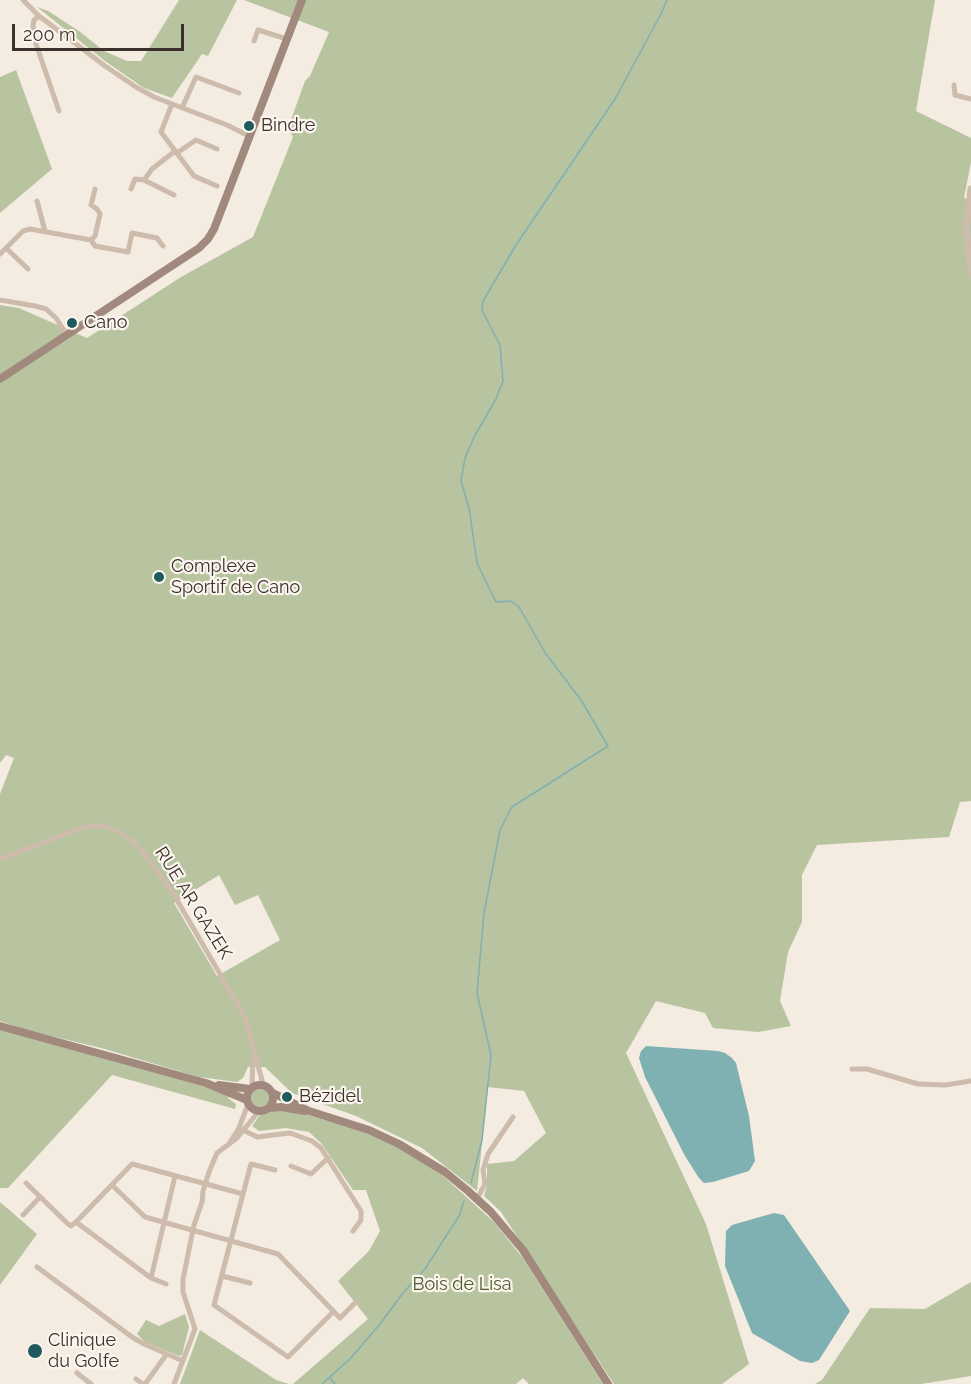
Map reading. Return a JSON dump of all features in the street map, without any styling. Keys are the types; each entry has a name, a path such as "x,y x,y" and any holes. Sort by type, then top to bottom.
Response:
{"main road":[{"path":"0,379 199,248 208,239 214,229 302,0"},
{"path":"0,1026 206,1083 248,1102 255,1110 268,1108 309,1111"},
{"path":"206,1083 251,1088 263,1084 273,1093 309,1111 348,1122 399,1144 445,1172 477,1199 523,1250 608,1384"},
{"path":"248,1102 251,1088"},
{"path":"268,1108 273,1103 273,1093"}],"street":[{"path":"23,0 39,16 129,82 154,97 227,125 249,136"},
{"path":"39,16 34,20 33,25 35,41 59,111"},
{"path":"254,41 258,30 287,39"},
{"path":"182,108 196,76 239,93"},
{"path":"954,85 955,95 971,99"},
{"path":"172,104 161,132 195,176 217,186"},
{"path":"144,180 152,169 196,140 217,149"},
{"path":"131,189 135,179 144,180 174,195"},
{"path":"91,240 95,236 100,214 91,205 95,189"},
{"path":"971,189 966,229 971,275"},
{"path":"37,201 45,231"},
{"path":"0,254 27,229 91,240 95,246 128,252 132,233 157,238 164,246"},
{"path":"6,248 28,269"},
{"path":"0,300 46,309 56,318 67,335"},
{"name":"RUE AR GAZEK","path":"0,859 84,827 104,826 131,840 155,868 196,932 245,1017 263,1084"},
{"name":"RUE AR GAZEK","path":"251,1088 253,1047"},
{"path":"852,1069 867,1069 918,1084 945,1085 971,1081"},
{"path":"241,1130 248,1102"},
{"path":"174,1384 195,1329 183,1285 193,1230 205,1183 215,1155 259,1111"},
{"path":"477,1199 485,1184 483,1170 488,1154 513,1117"},
{"path":"241,1130 257,1137 290,1132 312,1141 328,1158 361,1211 361,1220 354,1231"},
{"path":"291,1166 311,1174 328,1158"},
{"path":"26,1183 71,1226 113,1186 132,1164 243,1194"},
{"path":"275,1170 251,1164 214,1305 288,1357 333,1312"},
{"path":"151,1278 176,1176"},
{"path":"113,1186 145,1217 278,1254 340,1318 356,1302"},
{"path":"23,1215 40,1197"},
{"path":"76,1222 151,1278 166,1284"},
{"path":"36,1267 132,1337 166,1355 183,1361"},
{"path":"222,1276 250,1283"},
{"path":"136,1379 144,1384 166,1355"},
{"path":"77,1373 91,1384"}],"green space":[{"path":"179,0 237,0 208,56 202,54 172,98 144,88 105,61 37,7 48,11 79,31 104,51 127,61 141,61"},
{"path":"244,0 935,0 916,111 971,138 971,162 964,198 971,201 971,801 960,802 949,837 817,845 802,875 802,922 788,952 780,1001 791,1026 758,1032 713,1028 705,1013 656,1001 626,1053 706,1224 749,1364 722,1384 614,1384 501,1212 484,1196 487,1186 487,1164 514,1161 546,1133 524,1091 488,1087 477,1191 422,1148 356,1116 292,1093 265,1067 248,1067 243,1078 237,1082 199,1077 0,1021 0,794 14,758 6,755 0,763 0,305 19,308 87,338 181,277 253,237 293,137 288,128 305,81 310,76 329,32","holes":["219,875 235,905 258,895 280,940 217,976 174,903"]},
{"path":"16,70 52,169 0,213 0,77"},
{"path":"0,1030 221,1091 220,1093 229,1096 228,1098 236,1104 235,1109 112,1075 8,1188 0,1188"},
{"path":"256,1089 264,1089 269,1094 267,1105 256,1107 251,1102 251,1094"},
{"name":"Bois de Lisa","path":"274,1110 304,1114 362,1131 400,1147 442,1175 493,1221 523,1258 603,1384 529,1384 523,1378 516,1384 293,1384 368,1319 338,1281 369,1251 380,1231 366,1190 353,1190 321,1143 309,1132 286,1128 259,1131 252,1126 260,1115"},
{"path":"0,1202 37,1234 0,1285"},
{"path":"971,1282 971,1376 921,1384 815,1384 822,1380 870,1308 925,1309"},
{"path":"185,1314 189,1327 182,1355 179,1356 145,1342 137,1334 146,1320 159,1326"},
{"path":"200,1330 276,1380 289,1384 180,1384"}],"water":[{"path":"646,1046 718,1051 732,1058 736,1063 749,1116 755,1161 749,1171 713,1182 704,1183 699,1178 685,1156 645,1077 639,1058"},
{"path":"774,1213 784,1215 850,1311 819,1360 812,1363 800,1361 752,1333 725,1266 726,1231 732,1225"}],"waterway":[{"path":"471,1183 482,1140 491,1055 477,993 484,913 500,830 512,807 608,746 581,700 546,654 519,607 511,601 496,602 477,563 469,508 461,481 465,458 503,381 500,345 482,310 483,301 516,245 615,99 667,0"},
{"path":"322,1384 350,1359 425,1269 459,1216 464,1201"},
{"path":"330,1378 335,1384"}],"place":[{"name":"Bindre","path":"249,126"},
{"name":"Cano","path":"72,323"},
{"name":"Complexe Sportif de Cano","path":"159,577"},
{"name":"Bézidel","path":"287,1097"},
{"name":"Clinique du Golfe","path":"35,1351"}]}
